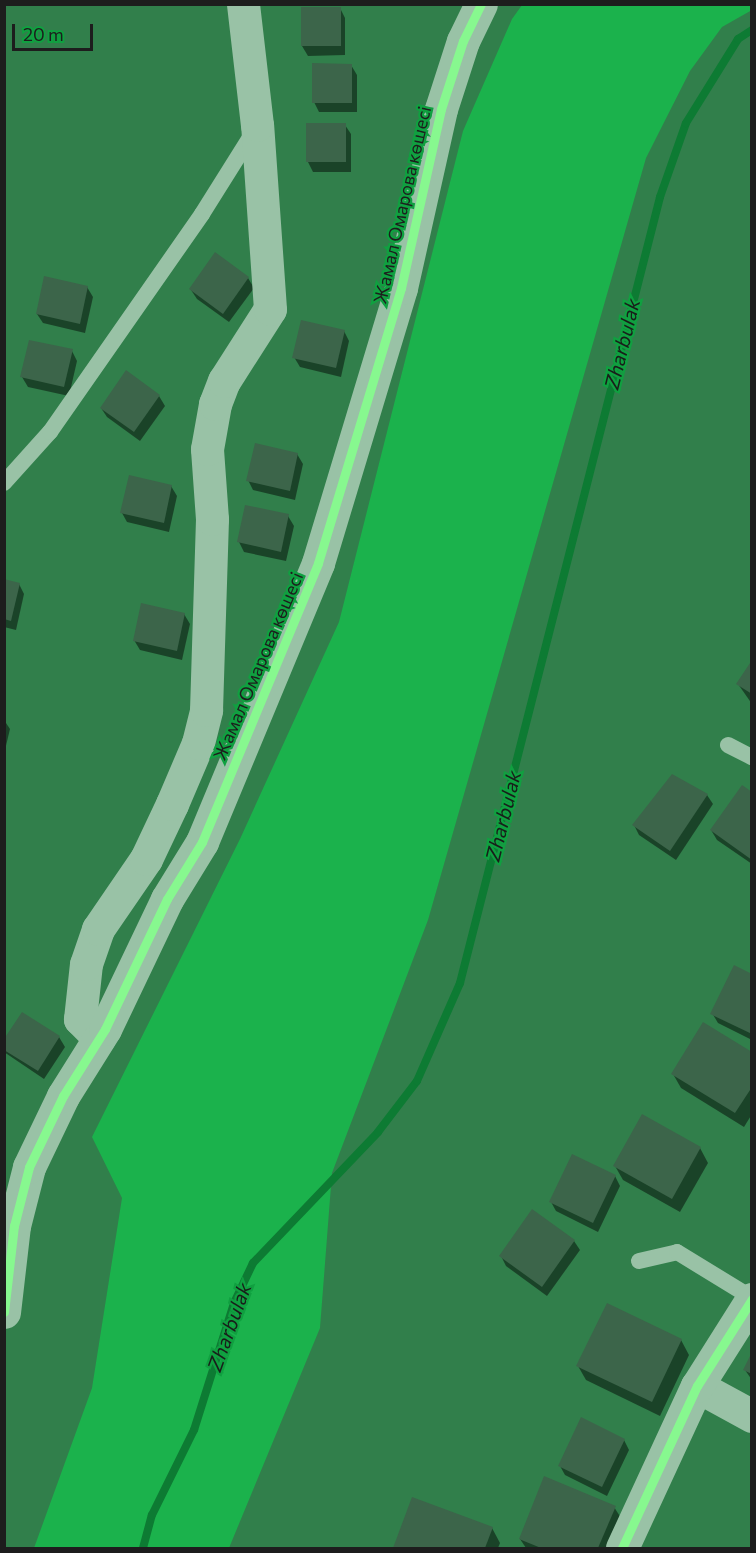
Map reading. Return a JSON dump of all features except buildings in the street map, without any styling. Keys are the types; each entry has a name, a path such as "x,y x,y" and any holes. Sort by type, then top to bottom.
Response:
{"street":[{"path":"99,1038 80,1019 86,964 98,929 146,859 172,804 198,742 206,710 212,519 207,449 215,404 224,381 270,309 257,125 243,4"},
{"name":"Жамал Омарова көшесі","path":"4,1312 14,1226 29,1167 63,1096 99,1038 167,899 202,842 318,563 401,288 441,109 463,41 481,4"},
{"path":"622,1548 697,1386 752,1298"},
{"path":"697,1386 752,1416"}],"lane":[{"path":"4,483 50,432 202,214 257,125"},
{"path":"728,745 752,757"},
{"path":"639,1261 677,1252 752,1298"}],"green space":[{"path":"751,4 752,10 722,27 690,71 646,158 428,920 332,1173 320,1328 229,1548 34,1548 92,1388 122,1198 92,1137 240,839 339,622 463,131 512,19 522,5"}],"waterway":[{"name":"Zharbulak","path":"143,1548 152,1515 194,1430 234,1303 253,1263 378,1132 417,1081 460,983 660,197 686,123 738,39 752,30"}],"cycle path":[{"path":"4,1312 14,1226 29,1167 63,1096 105,1029 167,899 202,842 318,563 401,288 441,109 463,41 481,4"},
{"path":"622,1548 697,1386 752,1299"}]}
